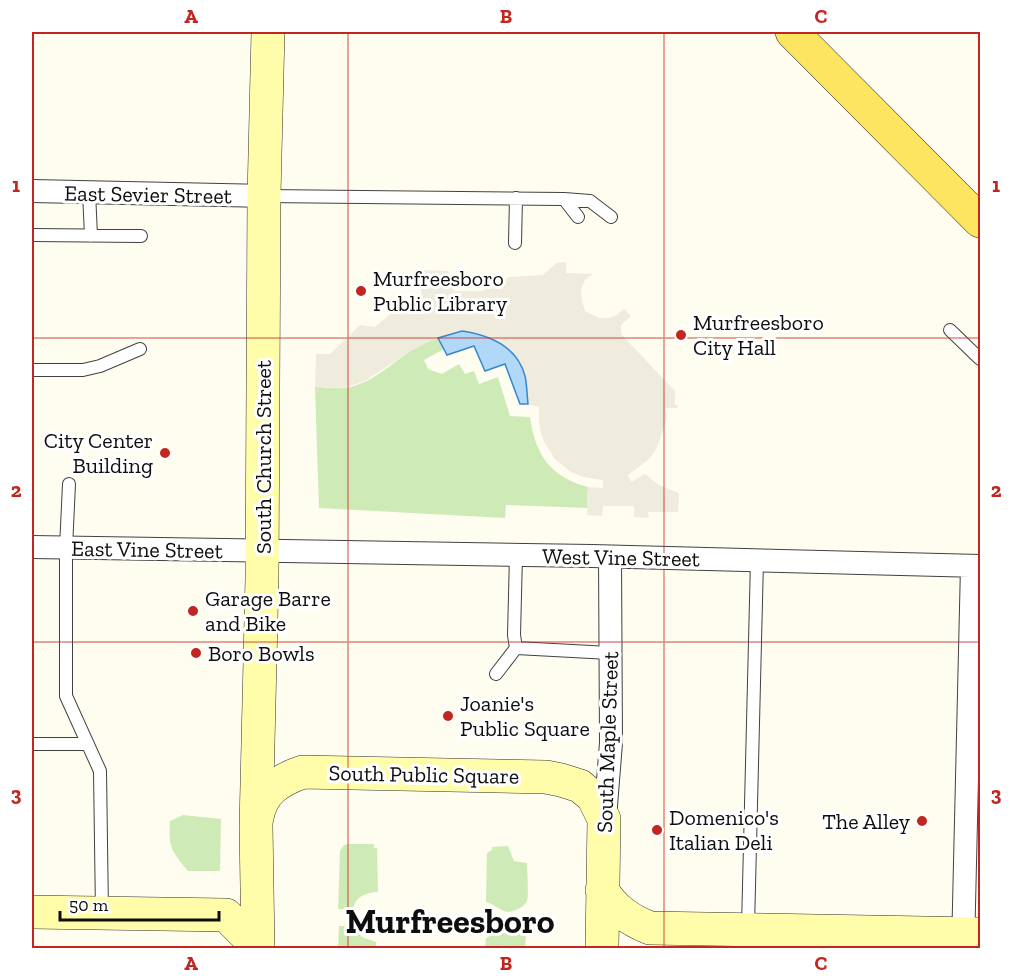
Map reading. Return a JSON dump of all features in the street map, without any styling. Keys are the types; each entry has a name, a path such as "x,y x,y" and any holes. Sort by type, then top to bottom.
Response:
{"main road":[{"path":"792,32 981,221"}],"street":[{"name":"South Church Street","path":"258,948 256,826 262,551 264,196 268,32"},
{"name":"East Sevier Street","path":"32,191 264,196"},
{"name":"East Vine Street","path":"32,547 262,551"},
{"name":"West Vine Street","path":"262,551 976,566"},
{"name":"South Maple Street","path":"607,941 602,890 604,819 611,743 610,557"},
{"path":"607,941 650,928 969,939 976,566"},
{"name":"South Public Square","path":"256,826 259,806 275,784 303,772 546,777 580,786 593,797 604,819"},
{"path":"226,915 257,882"},
{"path":"602,890 611,904 621,913 650,928"},
{"path":"32,912 226,915 258,948"}],"lane":[{"path":"89,192 91,236"},
{"path":"264,196 564,199 591,201 611,217"},
{"path":"515,243 516,198"},
{"path":"564,199 578,217"},
{"path":"32,235 141,236"},
{"path":"950,330 981,359"},
{"path":"32,370 83,370 100,366 140,349"},
{"path":"69,484 66,548 66,696 100,771 102,913"},
{"path":"496,674 516,648 514,634 516,555"},
{"path":"748,931 757,560"},
{"path":"516,648 610,653"},
{"path":"32,744 88,744"}],"green space":[{"path":"438,338 444,349 424,360 428,369 442,374 459,364 465,374 474,371 479,384 498,377 510,416 530,417 536,442 547,462 564,477 588,487 587,508 506,505 505,518 319,508 315,387 341,388 357,385 369,380 414,349"},
{"path":"183,815 221,819 220,871 188,871 175,854 170,837 170,821"},
{"path":"374,844 374,848 377,848 378,892 362,896 356,901 353,909 338,909 340,851 344,845"},
{"path":"508,846 514,861 527,863 528,894 523,906 507,912 486,902 487,853 492,850 492,847"},
{"path":"504,925 519,927 522,936 526,936 525,948 485,948 486,938"},
{"path":"339,926 352,926 362,937 376,942 376,948 338,948"}],"shaded area":[{"path":"566,262 566,273 593,274 585,280 581,289 585,311 599,318 608,318 624,309 631,316 621,325 621,334 675,391 675,405 678,405 677,408 665,408 667,416 656,450 648,460 628,475 631,482 645,474 659,485 679,493 678,512 648,512 649,518 634,517 634,506 603,506 602,516 587,515 588,487 603,488 603,480 583,477 571,472 555,459 541,433 539,407 528,404 525,375 462,331 434,339 407,353 365,381 344,388 315,387 316,354 330,354 360,325 375,327 395,310 421,311 421,270 448,271 454,291 483,291 492,283 510,277 543,275 556,263"}],"water":[{"path":"462,331 492,339 516,357 525,376 528,404 520,404 505,364 485,371 474,346 447,355 438,338"}],"place":[{"name":"Murfreesboro Public Library","path":"361,291"},
{"name":"Murfreesboro City Hall","path":"681,335"},
{"name":"City Center Building","path":"165,453"},
{"name":"Garage Barre and Bike","path":"193,611"},
{"name":"Boro Bowls","path":"196,653"},
{"name":"Joanie's Public Square","path":"448,716"},
{"name":"The Alley","path":"922,821"},
{"name":"Domenico's Italian Deli","path":"657,830"}],"district":[{"name":"Murfreesboro","path":"450,921"}]}
